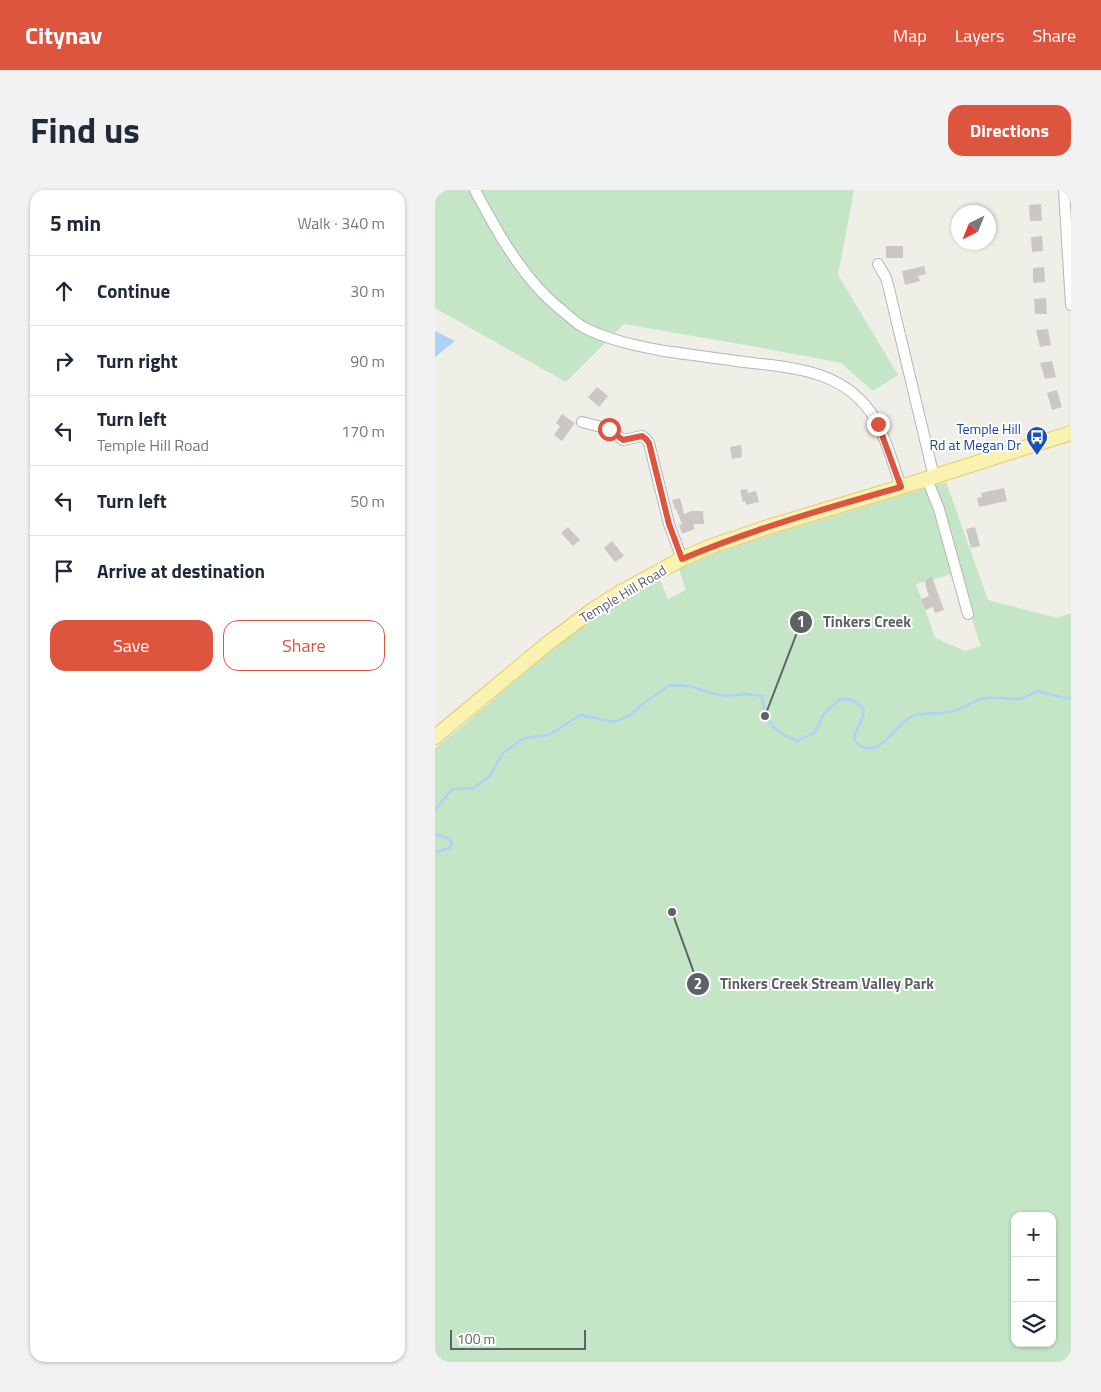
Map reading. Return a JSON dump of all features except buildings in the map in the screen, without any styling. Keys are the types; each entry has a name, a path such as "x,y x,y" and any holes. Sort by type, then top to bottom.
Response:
{"main road":[{"name":"Temple Hill Road","path":"435,738 547,644 581,618 621,592 682,559 709,547 768,526 901,487 1071,433"}],"street":[{"path":"475,190 487,213 529,279 550,301 576,322 601,334 647,348 793,368 817,373 839,383 855,396 875,419 881,430 901,487"},
{"path":"1064,190 1071,305"},
{"path":"878,264 886,278 889,289 930,478 968,614"},
{"path":"582,422 609,429 623,440 642,436 649,443 669,524 682,559"}],"green space":[{"path":"435,190 854,190 838,275 898,375 873,391 841,363 624,324 566,382 435,308"},
{"path":"946,482 988,600 1058,618 1071,613 1071,1362 435,1362 435,748 562,641 611,605 659,577 668,599 686,590 679,569 744,543","holes":["956,573 981,646 965,651 935,638 916,584"]}],"water":[{"path":"435,331 455,341 435,357"}],"waterway":[{"path":"435,810 452,789 473,788 489,777 503,753 524,738 549,735 580,715 614,722 629,716 670,685 690,686 725,696 746,694 762,696 768,720 777,730 798,741 815,732 824,714 840,699 853,700 864,710 855,739 859,745 867,748 881,744 902,724 915,715 952,712 986,698 1023,698 1037,691 1068,699 1071,697"},
{"path":"435,834 446,837 452,842 450,848 435,852"}],"place":[{"name":"Temple Hill Rd at Megan Dr","path":"1037,456"},
{"name":"Tinkers Creek","path":"765,716"},
{"name":"Tinkers Creek Stream Valley Park","path":"672,912"}],"route":[{"path":"609,429 623,440 642,436 649,443 669,524 682,559 709,547 768,526 901,487 878,424"}]}
